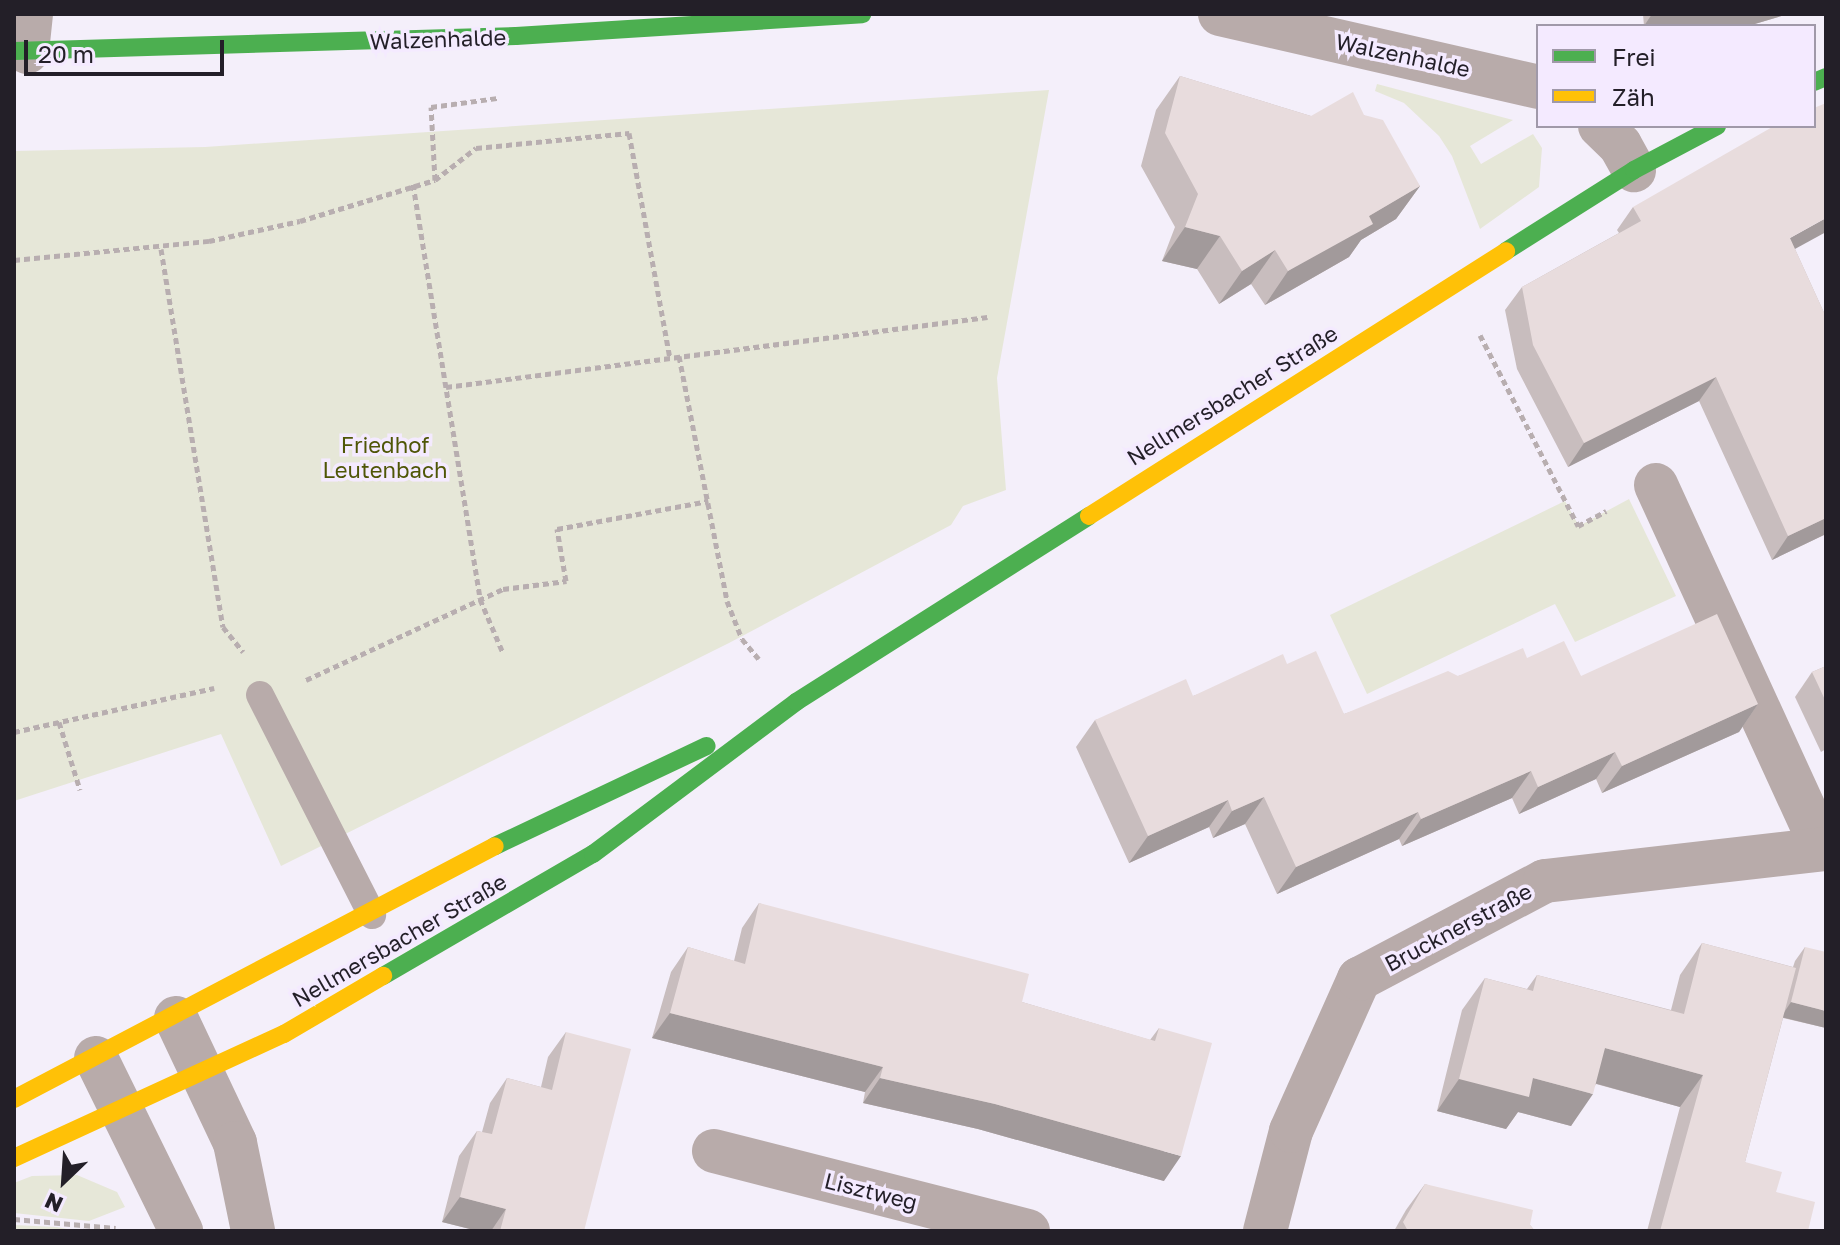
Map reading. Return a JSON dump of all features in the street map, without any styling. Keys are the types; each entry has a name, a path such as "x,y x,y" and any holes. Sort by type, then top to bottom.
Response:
{"street":[{"name":"Walzenhalde","path":"24,39 516,36 862,14"},
{"name":"Walzenhalde","path":"1220,14 1536,87"},
{"path":"1602,128 1620,145 1634,170"},
{"name":"Nellmersbacher Straße","path":"14,1158 121,1112 347,1000 593,854 779,714 1634,170 1713,128"},
{"path":"1656,485 1824,849"},
{"name":"Nellmersbacher Straße","path":"14,1099 176,1018 561,812 779,714"},
{"name":"Brucknerstraße","path":"1265,1231 1291,1131 1359,979 1545,881 1824,849"},
{"path":"176,1018 239,1157 253,1231"},
{"path":"96,1058 181,1231"},
{"name":"Lisztweg","path":"714,1151 1028,1231"}],"lane":[{"path":"257,686 372,915"}],"path":[{"path":"435,180 431,107 505,97"},
{"path":"14,260 161,249 300,221 413,184 435,180 476,148 629,133 670,358"},
{"path":"413,184 480,599 503,653"},
{"path":"161,249 223,627 246,656 257,686"},
{"path":"446,387 987,317"},
{"path":"1476,326 1578,526 1656,485"},
{"path":"679,356 727,601 742,639"},
{"path":"14,732 333,670 503,589 566,581 557,529 708,501"},
{"path":"59,722 80,790"},
{"path":"14,1219 117,1228"}],"green space":[{"path":"1377,84 1513,120 1470,146 1481,164 1533,134 1542,148 1539,187 1480,229 1452,156 1439,136 1404,103 1375,91"},
{"name":"Friedhof Leutenbach","path":"1049,90 997,378 1006,490 963,506 951,525 729,643 281,866 221,734 14,801 14,151 205,147"},
{"path":"1629,499 1676,596 1575,642 1555,604 1367,694 1330,615 1565,501 1579,526"},
{"path":"77,1175 117,1192 125,1207 89,1221 14,1213 14,1183 32,1176"},
{"path":"14,1225 57,1227 77,1231 14,1231"}],"building":[{"path":"1180,76 1311,116 1353,92 1364,115 1383,120 1420,186 1369,216 1373,224 1288,271 1275,250 1242,271 1220,236 1185,227 1198,194 1165,133"},
{"path":"1826,103 1826,218 1790,238 1826,317 1826,518 1788,536 1716,377 1584,443 1533,345 1522,287 1641,221 1633,207 1771,128 1816,128 1816,107"},
{"path":"1717,614 1758,704 1622,766 1615,752 1538,787 1531,771 1421,819 1418,812 1296,867 1264,797 1232,811 1228,800 1148,836 1095,720 1186,679 1193,696 1283,654 1287,664 1316,651 1344,714 1448,671 1458,676 1523,648 1527,658 1564,641 1581,676"},
{"path":"1826,666 1826,702 1812,672"},
{"path":"759,903 1029,974 1022,1002 1155,1041 1159,1028 1212,1043 1181,1156 995,1104 880,1078 883,1067 670,1013 688,947 745,964"},
{"path":"1702,943 1796,968 1745,1162 1782,1172 1776,1192 1815,1202 1808,1231 1660,1231 1703,1075 1605,1048 1593,1094 1533,1078 1529,1097 1459,1079 1485,978 1533,991 1537,975 1684,1014"},
{"path":"1805,947 1826,952 1826,1011 1791,1002"},
{"path":"566,1032 631,1049 584,1231 500,1231 506,1209 460,1197 477,1131 492,1134 507,1078 552,1090"},
{"path":"1425,1184 1533,1210 1530,1225 1535,1231 1408,1231 1403,1222"}],"traffic: fast":[{"path":"14,51 516,36 862,14"},
{"path":"1816,81 1826,77"},
{"path":"1506,251 1634,170 1713,128"},
{"path":"383,976 593,854 796,702 1089,516"},
{"path":"495,846 707,746"}],"traffic: slow":[{"path":"1089,516 1506,251"},
{"path":"14,1099 495,846"},
{"path":"14,1158 284,1034 383,976"}]}
